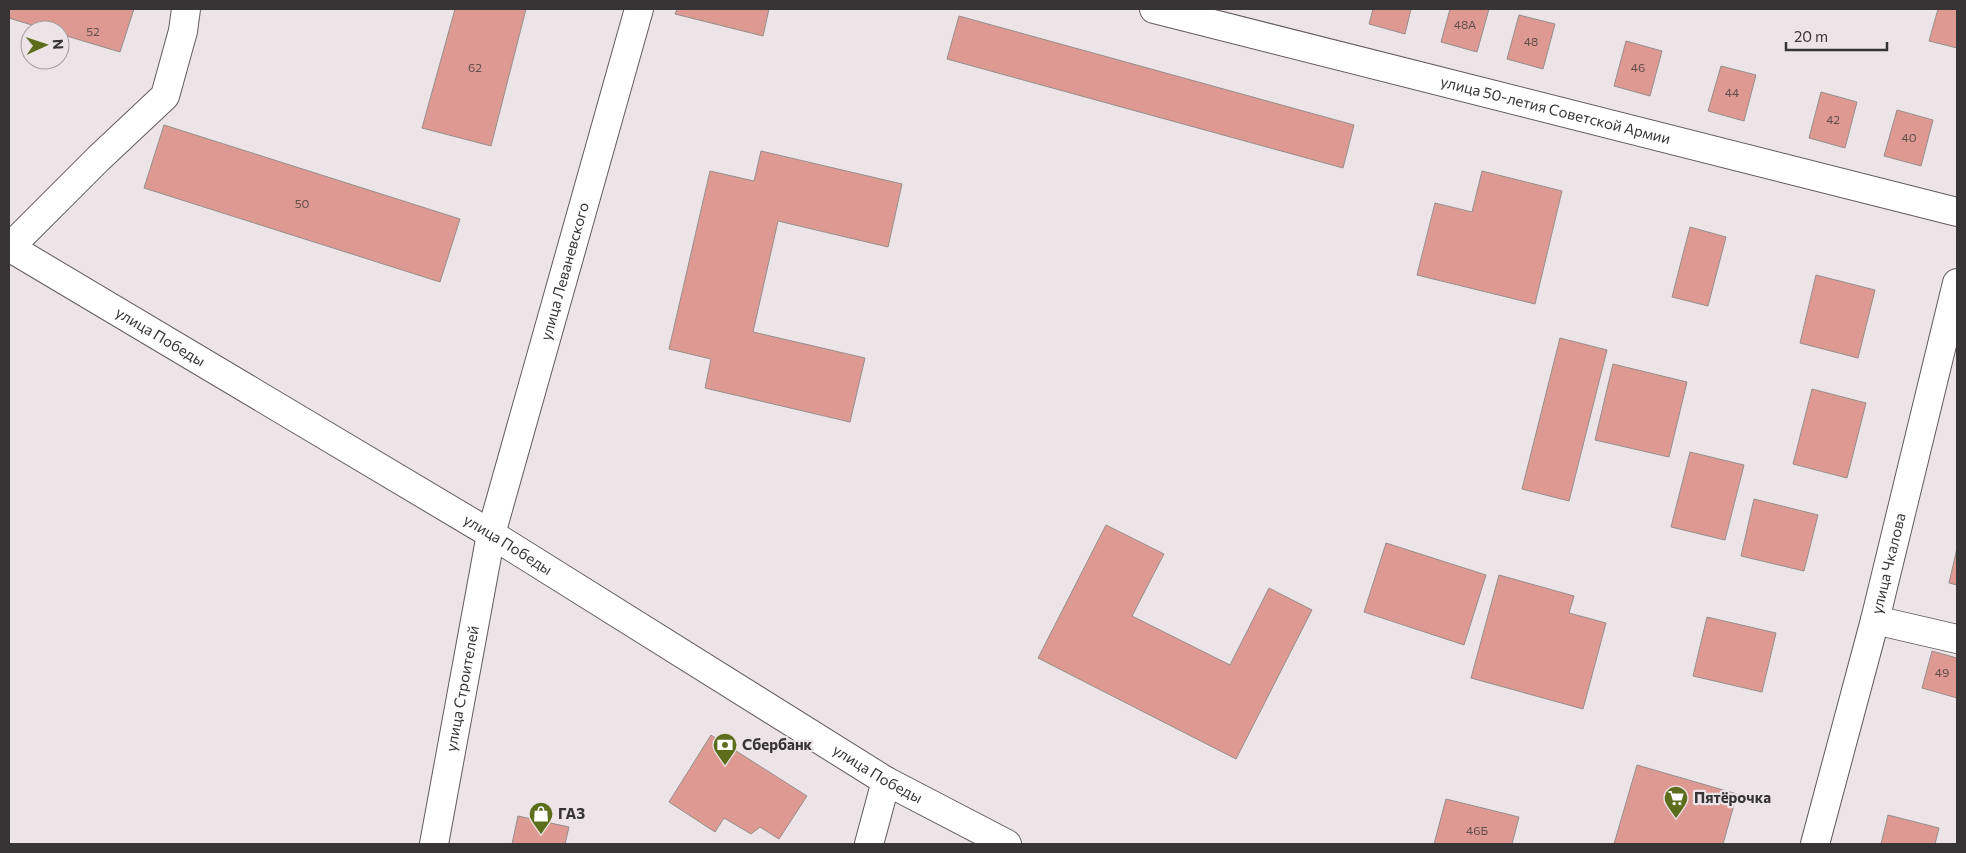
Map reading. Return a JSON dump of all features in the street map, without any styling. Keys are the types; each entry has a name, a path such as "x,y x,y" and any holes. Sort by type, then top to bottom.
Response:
{"street":[{"path":"9,247 165,96 183,31 186,9"},
{"name":"улица Леваневского","path":"491,534 639,9"},
{"name":"улица 50-летия Советской Армии","path":"1154,9 1957,212"},
{"name":"улица Победы","path":"9,247 491,534 886,781 1007,844"},
{"name":"улица Чкалова","path":"1815,844 1875,620 1957,283"},
{"name":"улица Строителей","path":"434,844 491,534"},
{"path":"1875,620 1957,639"},
{"path":"869,844 886,781"}],"building":[{"path":"9,9 134,9 120,52 70,37 70,20 20,21 9,18"},
{"path":"455,9 526,9 491,146 422,128"},
{"path":"677,9 769,9 763,36 675,14"},
{"path":"1373,9 1411,9 1405,34 1369,24"},
{"path":"1450,9 1489,9 1477,52 1441,42"},
{"path":"1938,9 1957,9 1957,48 1929,41"},
{"path":"1519,15 1555,24 1543,69 1507,59"},
{"path":"959,16 1354,125 1343,168 947,59"},
{"path":"1626,41 1662,51 1650,96 1614,86"},
{"path":"1721,66 1756,75 1744,121 1708,111"},
{"path":"1821,92 1857,102 1845,148 1809,138"},
{"path":"1897,110 1933,120 1921,166 1884,156"},
{"path":"164,125 460,219 440,282 144,188"},
{"path":"761,151 902,184 888,247 778,221 753,332 865,358 850,422 705,388 711,359 669,349 710,171 754,181"},
{"path":"1482,171 1562,191 1535,304 1417,275 1435,203 1472,212"},
{"path":"1690,227 1726,237 1708,306 1672,297"},
{"path":"1816,275 1875,290 1858,358 1800,343"},
{"path":"1560,338 1607,350 1569,501 1522,489"},
{"path":"1613,364 1687,382 1669,457 1595,440"},
{"path":"1812,389 1866,403 1847,478 1793,464"},
{"path":"1690,452 1744,465 1725,540 1671,527"},
{"path":"1754,499 1818,515 1804,571 1741,556"},
{"path":"1106,525 1164,554 1132,616 1230,665 1269,588 1312,610 1236,759 1038,658"},
{"path":"1386,543 1486,575 1464,645 1364,612"},
{"path":"1957,548 1957,585 1949,583"},
{"path":"1499,575 1574,596 1569,613 1606,623 1583,709 1471,678"},
{"path":"1707,617 1776,633 1762,692 1693,676"},
{"path":"1932,651 1957,658 1957,698 1922,688"},
{"name":"Сбербанк","path":"711,735 807,796 779,839 760,827 751,834 724,818 715,832 669,802"},
{"name":"Пятёрочка","path":"1637,765 1737,794 1723,844 1614,844"},
{"path":"1446,799 1519,817 1512,844 1434,844"},
{"path":"1888,815 1939,828 1935,844 1881,844"},
{"name":"ГАЗ","path":"518,816 569,827 565,844 512,844"}],"place":[{"name":"Сбербанк","path":"725,766"},
{"name":"Пятёрочка","path":"1676,819"},
{"name":"ГАЗ","path":"541,835"}]}
